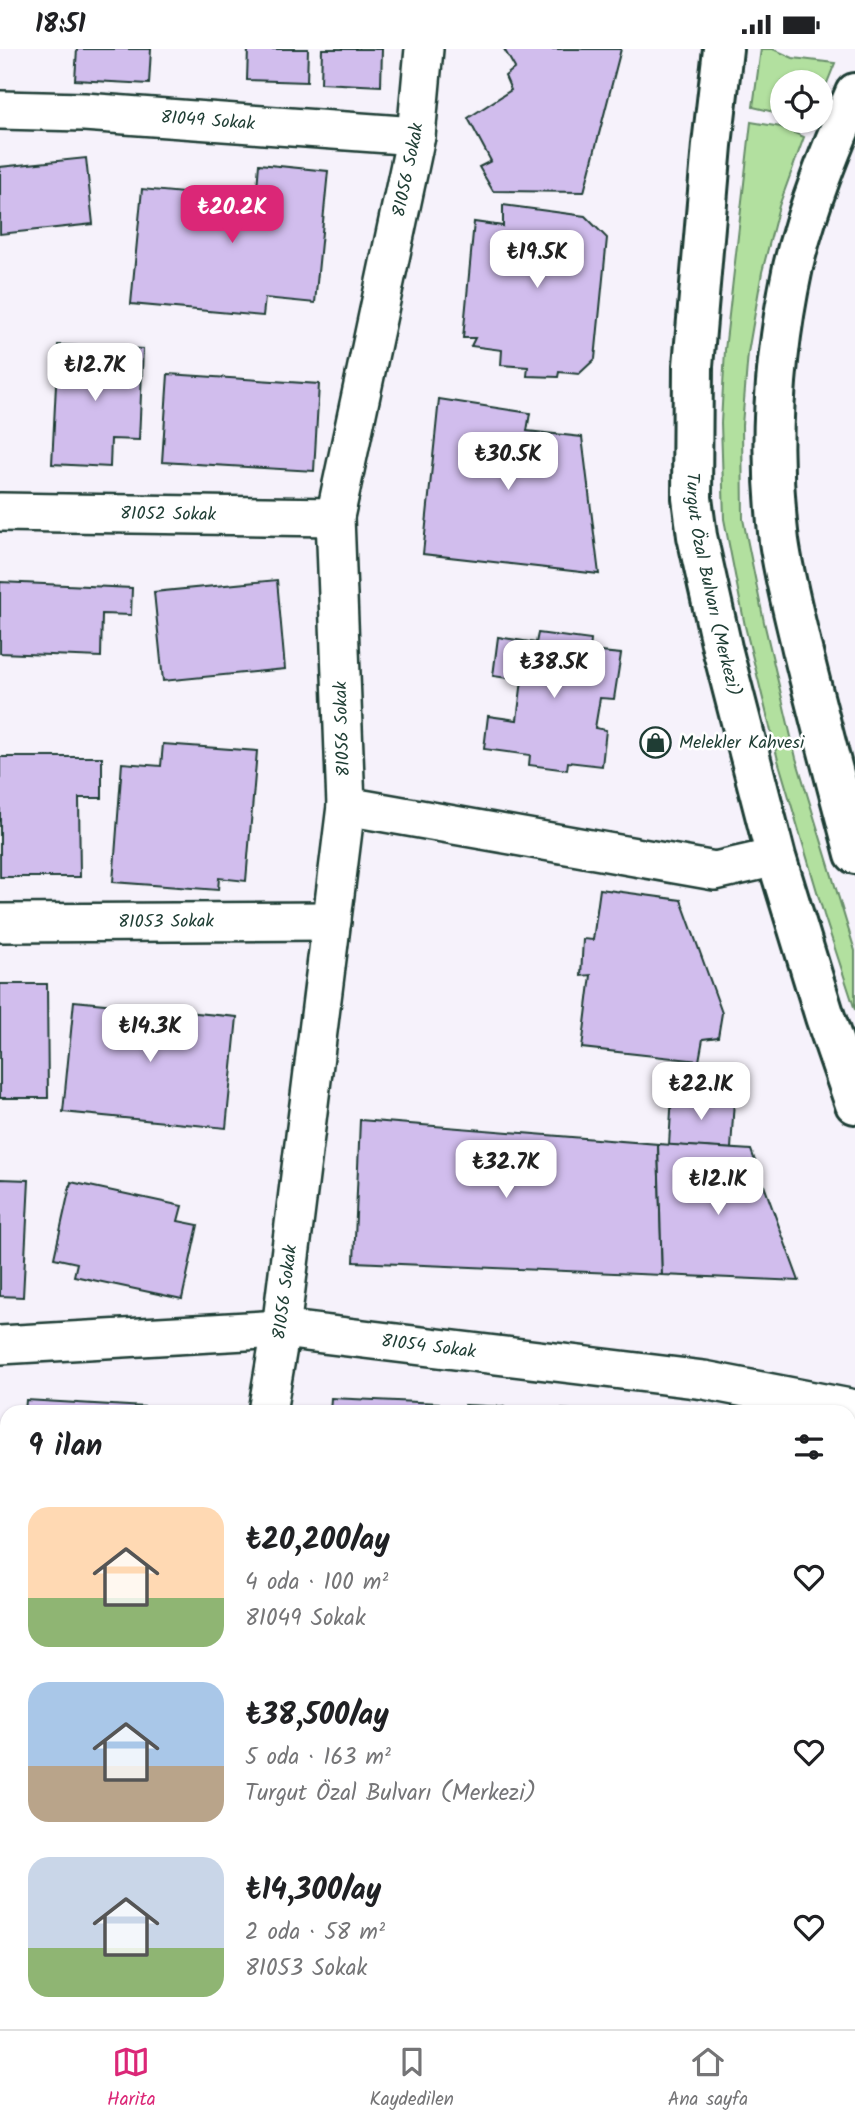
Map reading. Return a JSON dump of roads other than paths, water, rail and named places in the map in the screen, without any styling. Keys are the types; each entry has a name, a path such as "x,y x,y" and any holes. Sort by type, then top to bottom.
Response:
{"main road":[{"name":"Turgut Özal Bulvarı (Merkezi)","path":"723,49 712,145 694,366 692,498 697,537 722,648 776,857 855,1104"},
{"path":"855,93 816,192 794,265 781,335 774,410 779,541 820,721 855,854"}],"street":[{"name":"81056 Sokak","path":"268,1405 281,1329 346,806 335,517 416,135 424,49"},
{"name":"81049 Sokak","path":"0,110 84,112 416,135"},
{"name":"81052 Sokak","path":"0,512 335,517"},
{"path":"346,806 715,871 776,857"},
{"name":"81053 Sokak","path":"0,923 332,921"},
{"name":"81054 Sokak","path":"0,1345 281,1329 703,1396 808,1405"}],"place":[{"name":"Melekler Kahvesi","path":"656,743"}]}
